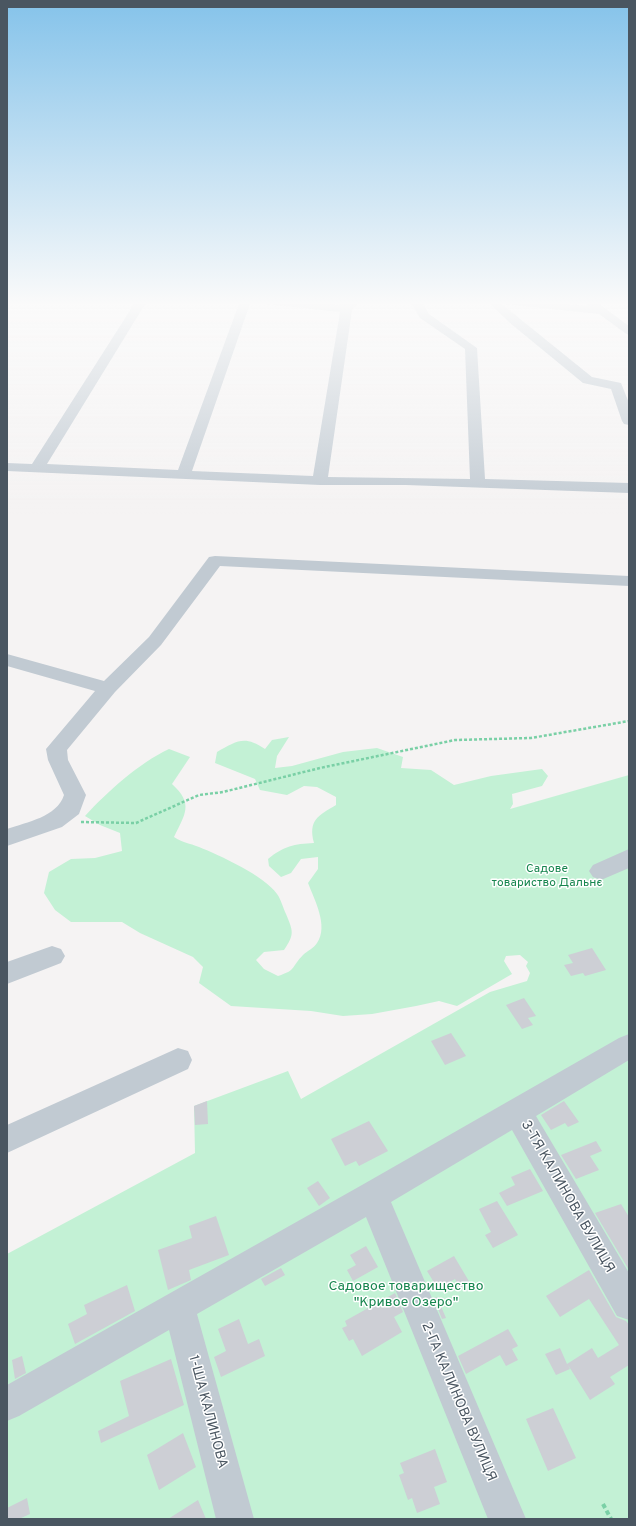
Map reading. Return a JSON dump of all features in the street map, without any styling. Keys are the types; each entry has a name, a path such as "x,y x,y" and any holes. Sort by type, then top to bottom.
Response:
{"street":[{"path":"37,468 97,372"},
{"path":"183,476 220,372"},
{"path":"320,481 339,372"},
{"path":"472,372 478,482"},
{"path":"578,372 588,380 616,386 629,421"},
{"path":"7,467 320,481 478,482 629,488"},
{"path":"7,838 54,821 71,808 75,794 58,760 56,749 108,688 155,640 215,561 629,581"},
{"path":"7,660 108,688"},
{"path":"601,871 629,858"},
{"path":"7,973 52,956"},
{"path":"7,1404 373,1196 629,1046"},
{"path":"7,1139 178,1060"},
{"name":"3-ТЯ КАЛИНОВА ВУЛИЦЯ","path":"517,1111 629,1304"},
{"name":"2-ГА КАЛИНОВА ВУЛИЦЯ","path":"373,1196 507,1519"},
{"name":"1-ША КАЛИНОВА","path":"179,1306 235,1519"}],"path":[{"path":"54,821 136,822 158,814 199,795 223,792 320,768 405,750 455,740 531,738 629,721"},
{"path":"603,1504 611,1519"}],"green space":[{"name":"Садовое товарищество \"Кривое Озеро\"","path":"289,737 277,756 275,768 292,766 343,752 377,748 403,757 401,768 431,770 454,785 491,776 542,769 548,776 542,786 512,794 513,804 510,809 629,775 629,1519 7,1519 7,1254 195,1153 194,1106 288,1071 301,1099 490,992 527,981 530,973 526,966 528,962 520,955 506,956 504,961 512,974 457,1006 439,1001 372,1014 343,1016 311,1011 231,1006 199,983 203,967 193,957 140,933 122,922 71,922 55,910 44,893 49,872 71,859 95,858 122,851 120,833 100,825 85,816 103,797 135,770 169,749 190,757 172,784 179,791 185,803 184,815 174,837 180,841 218,855 252,873 271,887 281,901 292,932 290,940 284,950 264,952 256,960 264,969 278,976 291,970 303,955 316,945 322,929 317,905 308,883 318,869 318,857 301,859 291,873 281,877 269,866 268,859 284,848 314,843 312,829 314,824 324,812 336,805 336,797 317,787 304,786 287,795 260,790 255,779 215,763 217,752 235,743 241,741 251,742 265,749 272,740"}],"building":[{"path":"592,948 606,970 585,976 583,973 571,976 564,965 573,963 568,955"},
{"path":"524,998 536,1016 528,1018 533,1025 522,1029 506,1005"},
{"path":"451,1033 466,1056 445,1065 431,1041"},
{"path":"207,1101 208,1124 195,1125 194,1106"},
{"path":"564,1101 579,1122 568,1127 565,1123 551,1130 541,1115"},
{"path":"369,1121 388,1151 359,1166 356,1161 345,1166 331,1139"},
{"path":"596,1141 602,1151 590,1156 599,1170 576,1179 561,1155"},
{"path":"530,1169 543,1191 507,1206 499,1193 515,1185 511,1177"},
{"path":"318,1181 330,1198 319,1206 307,1188"},
{"path":"497,1201 518,1235 493,1248 485,1235 491,1232 479,1209"},
{"path":"621,1204 629,1217 629,1270 595,1213"},
{"path":"216,1216 229,1255 189,1270 191,1280 168,1290 158,1250 192,1238 189,1226"},
{"path":"366,1246 378,1267 353,1281 347,1270 356,1265 350,1255"},
{"path":"454,1256 470,1283 460,1288 455,1279 438,1289 427,1271"},
{"path":"281,1268 285,1275 265,1286 261,1279"},
{"path":"589,1270 616,1317 626,1321 629,1325 629,1365 610,1377 615,1384 590,1400 568,1365 570,1369 556,1375 545,1354 560,1348 567,1364 592,1348 598,1358 619,1345 589,1299 560,1317 546,1296"},
{"path":"127,1285 135,1311 75,1344 68,1324 87,1314 84,1305"},
{"path":"395,1293 403,1312 394,1317 402,1332 362,1356 353,1339 349,1341 342,1328 347,1326 345,1321"},
{"path":"437,1297 446,1318 442,1319 434,1299"},
{"path":"239,1319 248,1344 259,1339 265,1356 221,1377 214,1357 226,1351 218,1329"},
{"path":"508,1329 518,1346 512,1349 518,1360 506,1366 500,1355 466,1374 458,1356"},
{"path":"22,1356 26,1373 15,1379 12,1360"},
{"path":"171,1359 184,1405 101,1443 98,1431 129,1416 120,1381"},
{"path":"553,1408 576,1458 548,1471 526,1419"},
{"path":"183,1433 196,1467 159,1490 147,1455"},
{"path":"435,1449 447,1482 434,1487 440,1504 417,1513 412,1498 408,1500 399,1475 404,1473 400,1463"},
{"path":"27,1498 30,1514 19,1519 7,1519 7,1508"},
{"path":"198,1500 206,1519 168,1519"}],"park label":[{"name":"Садове товариство Дальнє","path":"547,877"}]}
